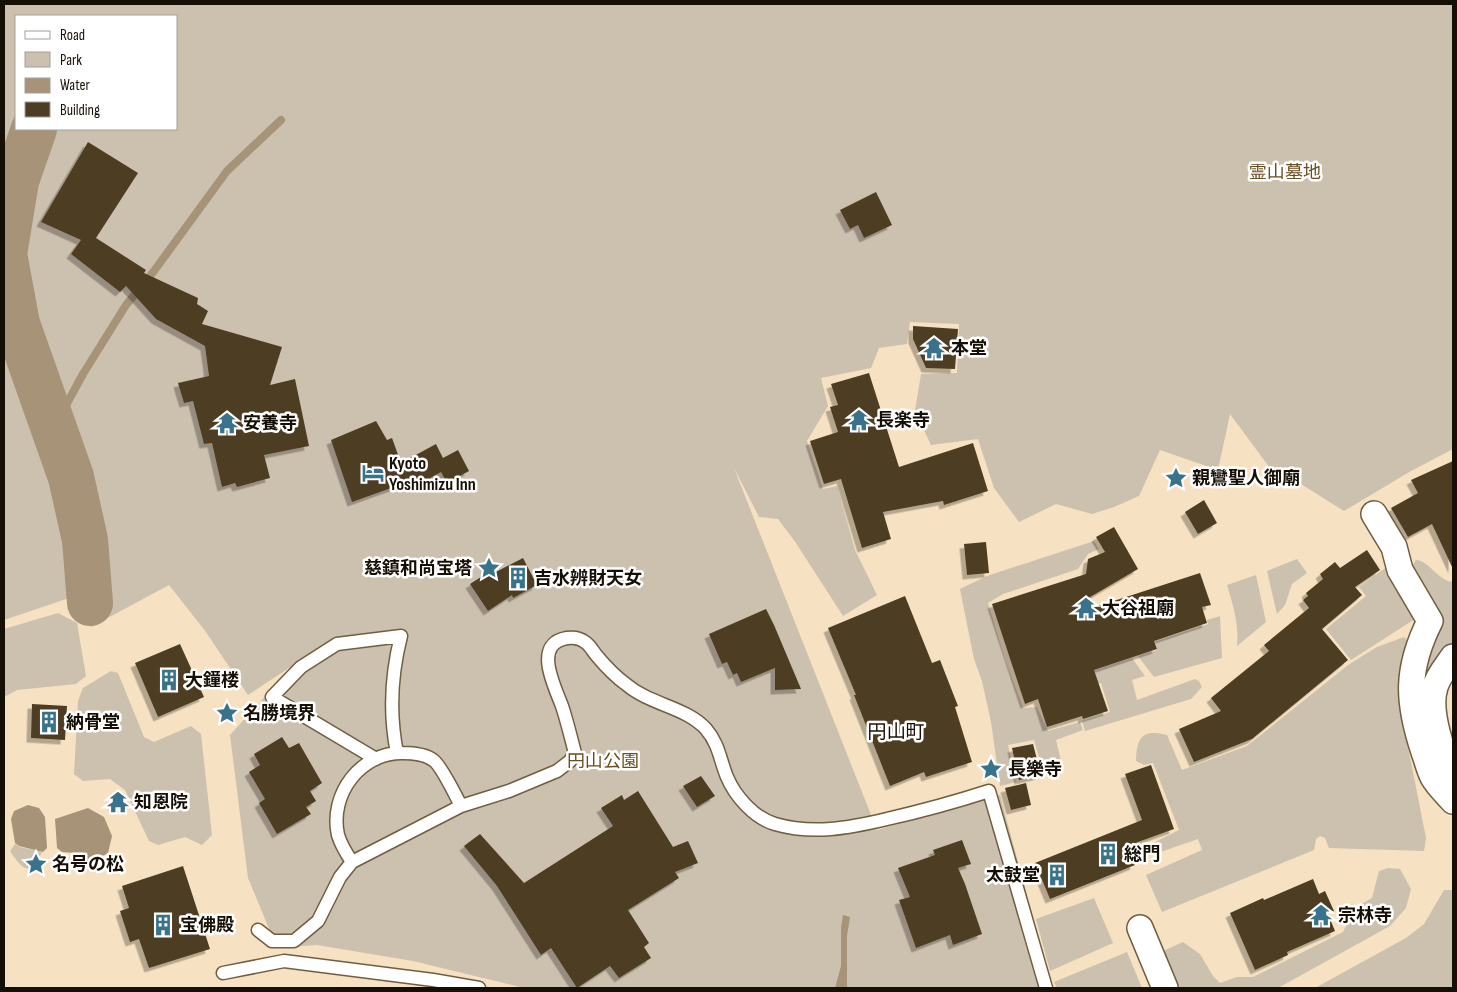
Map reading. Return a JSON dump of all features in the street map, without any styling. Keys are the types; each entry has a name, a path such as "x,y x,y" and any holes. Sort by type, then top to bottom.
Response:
{"street":[{"path":"1374,514 1394,547 1400,570 1430,621 1422,636 1412,669 1410,688 1417,730 1434,778 1453,801"},
{"path":"1453,657 1435,688 1434,704 1439,743 1453,777"},
{"path":"1140,928 1165,988"}],"lane":[{"path":"376,758 272,698 301,667 337,644 401,636 395,662 392,694 393,727 397,753"},
{"path":"258,930 272,941 294,941 318,921 340,877 352,862 461,806 509,792 557,771 570,761 575,753 562,706 549,674 549,659 550,653 557,642 569,638 577,638 589,645 604,664 630,688 656,703 685,713 700,723 716,744 728,779 738,795 750,808 772,823 812,830 851,827 927,810 989,791 1046,988"},
{"path":"352,862 338,834 338,804 352,777 376,758 397,753 420,755 435,761 461,806"},
{"path":"223,973 284,961 433,980 479,988"}],"green space":[{"path":"4,4 1453,4 1453,449 1411,471 1344,511 1293,479 1281,483 1230,414 1218,470 1160,450 1139,496 1092,514 1056,504 1019,522 994,488 978,439 931,445 915,411 921,374 957,373 959,324 910,322 907,344 879,348 871,368 821,378 828,406 807,441 823,489 837,486 855,550 877,595 843,616 796,543 778,519 759,517 734,468 877,830 1000,795 1052,988 524,988 413,961 317,945 277,948 248,878 230,735 269,692 304,658 248,695 206,632 169,585 91,627 72,597 4,620"},
{"path":"1094,541 1099,549 1088,554 1078,569 1003,594 988,603 1005,659 1023,708 1037,707 1048,731 1080,722 1083,730 1056,740 1063,769 1054,778 1046,775 1043,771 1034,740 1008,745 1016,782 1000,786 991,722 982,681 974,659 960,589 987,576"},
{"path":"1297,559 1307,573 1292,584 1285,605 1277,614 1267,571"},
{"path":"1416,560 1425,563 1446,580 1451,582 1453,579 1453,649 1419,697 1433,611 1432,597 1415,572 1413,564"},
{"path":"1388,566 1418,617 1351,660 1326,629 1366,596 1359,587"},
{"path":"1256,575 1266,622 1237,646 1236,622 1227,585"},
{"path":"58,613 77,623 86,676 76,684 17,690 4,697 4,629"},
{"path":"1220,616 1222,658 1154,677 1138,656 1157,650 1155,642 1208,624 1207,620"},
{"path":"1404,637 1408,641 1399,685 1404,727 1426,838 1424,851 1329,848 1325,838 1320,836 1316,839 1314,850 1162,912 1146,875 1202,850 1198,839 1149,856 1145,847 1179,830 1153,763 1144,765 1136,761 1138,746 1143,737 1146,734 1152,733 1167,735 1182,770 1247,746 1348,665 1377,647"},
{"path":"1132,658 1145,676 1132,680 1137,700 1195,679 1199,681 1202,687 1191,699 1085,731 1082,721 1110,712 1101,683 1088,686 1084,674"},
{"path":"111,671 118,673 144,737 154,742 191,726 201,734 212,835 202,845 185,837 158,845 149,841 125,790 110,779 83,781 74,774 78,701 83,688"},
{"path":"15,844 42,852 34,865 26,868 19,863 10,851"},
{"path":"1388,868 1400,869 1411,889 1406,908 1390,926 1278,988 1179,988 1163,951 1183,942 1200,954 1213,976 1220,983 1237,977 1253,977 1343,932 1347,924 1346,913 1372,898 1379,871"},
{"path":"1444,890 1453,890 1453,988 1315,988 1406,938 1424,924"},
{"path":"1094,898 1113,943 1050,971 1036,919"},
{"path":"1127,952 1142,988 1057,988 1054,982"}],"water":[{"path":"28,805 39,808 45,817 47,848 43,852 19,846 15,843 11,819 14,811"},
{"path":"88,808 104,817 112,836 108,853 90,863 75,853 62,852 57,848 55,819"},
{"path":"843,915 850,917 847,936 847,988 835,988 841,966"}],"building":[{"path":"88,142 138,173 96,238 146,270 144,273 198,298 197,304 208,311 202,324 282,347 270,385 295,379 309,446 264,455 270,478 237,487 235,483 222,487 212,443 204,444 193,401 184,403 178,383 209,376 205,346 156,319 126,286 120,292 71,254 81,240 41,222"},
{"path":"876,192 892,225 864,238 858,225 850,229 840,210"},
{"name":"本堂","path":"913,326 958,329 955,369 926,368 913,339"},
{"path":"869,373 899,467 973,443 988,491 944,505 943,501 883,512 891,539 862,548 841,479 824,484 810,441 838,432 830,407 838,405 831,384"},
{"path":"376,421 387,440 392,438 401,463 436,444 443,458 458,450 469,471 447,483 441,472 421,483 419,478 352,502 331,440"},
{"path":"1453,461 1453,569 1432,524 1408,537 1391,508 1418,493 1411,480"},
{"path":"1204,500 1217,523 1198,534 1185,512"},
{"path":"1114,527 1138,569 1085,600 1089,609 1200,573 1211,605 1202,607 1207,623 1154,641 1157,649 1094,670 1108,711 1083,719 1082,716 1047,727 1038,699 1025,704 992,604 1086,574 1088,559 1105,552 1096,537"},
{"path":"986,542 989,573 967,575 964,544"},
{"path":"1367,550 1380,570 1355,587 1362,595 1322,629 1348,660 1252,739 1194,762 1179,729 1221,711 1211,698 1269,651 1264,645 1309,608 1303,600 1308,596 1306,593 1323,579 1320,574 1335,562 1340,568"},
{"path":"523,558 537,585 513,598 512,595 488,611 470,584 492,570 494,573"},
{"path":"905,596 932,663 940,660 958,706 955,707 972,762 926,777 924,772 890,786 854,695 856,695 828,628"},
{"path":"766,609 801,689 775,690 775,668 741,682 737,673 733,675 727,662 722,664 709,634"},
{"name":"大鐘楼","path":"180,644 204,697 158,717 135,663"},
{"name":"納骨堂","path":"32,704 67,706 65,740 31,738"},
{"path":"282,737 289,748 299,743 322,783 310,791 316,801 306,807 311,814 277,834 259,803 265,799 249,772 260,765 254,754"},
{"path":"1033,744 1041,775 1019,780 1012,748"},
{"path":"1151,765 1174,829 1127,846 1135,865 1050,899 1035,863 1142,820 1125,774"},
{"path":"701,776 715,796 697,807 683,786"},
{"path":"1026,783 1031,805 1011,810 1005,788"},
{"path":"638,791 673,847 688,841 698,863 675,872 679,878 628,910 649,943 644,947 651,958 619,978 610,966 577,988 551,948 541,955 497,886 464,846 480,834 524,883 613,826 601,808 622,795 624,800"},
{"path":"962,840 971,864 958,868 982,934 953,945 950,935 916,948 899,900 910,897 898,868 935,855 933,850"},
{"name":"宝佛殿","path":"183,866 210,949 149,968 139,939 130,942 120,911 129,908 122,886"},
{"path":"1313,879 1319,894 1325,891 1334,911 1328,914 1335,931 1287,952 1288,955 1255,970 1230,913"}],"waterway":[{"path":"53,429 83,374 126,305 154,271 227,171 281,120"},
{"path":"34,130 16,181 4,254 17,324 71,477 85,540 90,603"}],"place":[{"name":"本堂","path":"934,348"},
{"name":"長楽寺","path":"859,420"},
{"name":"安養寺","path":"227,423"},
{"name":"Kyoto Yoshimizu Inn","path":"373,473"},
{"name":"親鸞聖人御廟","path":"1176,478"},
{"name":"慈鎮和尚宝塔","path":"489,568"},
{"name":"吉水辨財天女","path":"518,578"},
{"name":"大谷祖廟","path":"1086,608"},
{"name":"大鐘楼","path":"169,680"},
{"name":"名勝境界","path":"227,713"},
{"name":"納骨堂","path":"49,722"},
{"name":"長樂寺","path":"991,769"},
{"name":"知恩院","path":"118,802"},
{"name":"総門","path":"1108,854"},
{"name":"名号の松","path":"36,864"},
{"name":"太鼓堂","path":"1057,875"},
{"name":"宗林寺","path":"1321,915"},
{"name":"宝佛殿","path":"163,925"}],"district":[{"name":"円山町","path":"896,731"}],"park label":[{"name":"霊山墓地","path":"1285,172"},
{"name":"円山公園","path":"603,761"}]}
